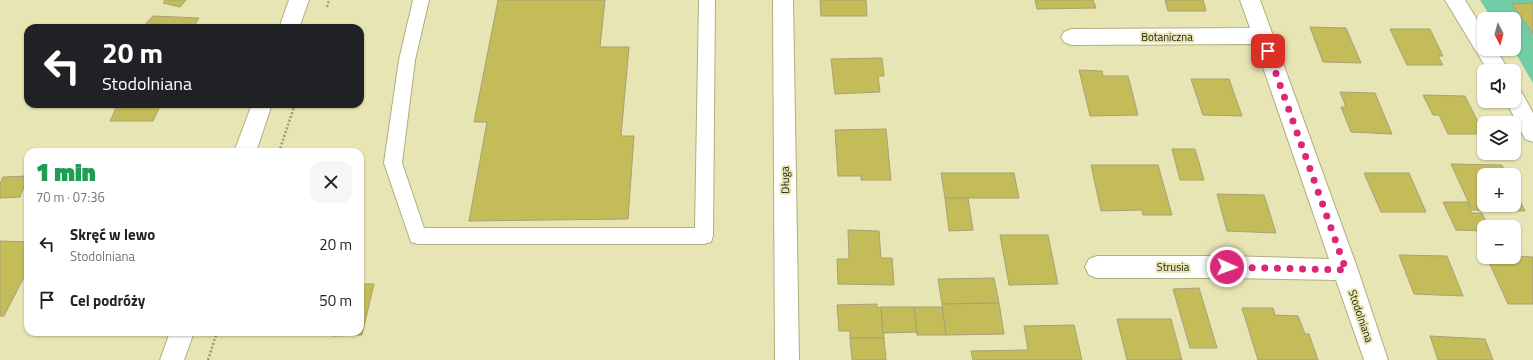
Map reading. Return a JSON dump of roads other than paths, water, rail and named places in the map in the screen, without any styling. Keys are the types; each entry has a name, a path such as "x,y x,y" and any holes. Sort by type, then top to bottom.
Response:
{"street":[{"path":"290,24 299,0"},
{"name":"Długa","path":"783,0 787,360"},
{"name":"Stodolniana","path":"1250,0 1346,270 1376,360"},
{"path":"1455,0 1477,36"},
{"name":"Botaniczna","path":"1071,37 1263,36"},
{"path":"246,148 261,108"},
{"path":"1520,108 1533,133"},
{"name":"Strusia","path":"1097,267 1227,267 1346,270"},
{"path":"172,360 181,336"}],"lane":[{"path":"421,0 407,60 393,163 418,236 704,236 707,0"}]}
